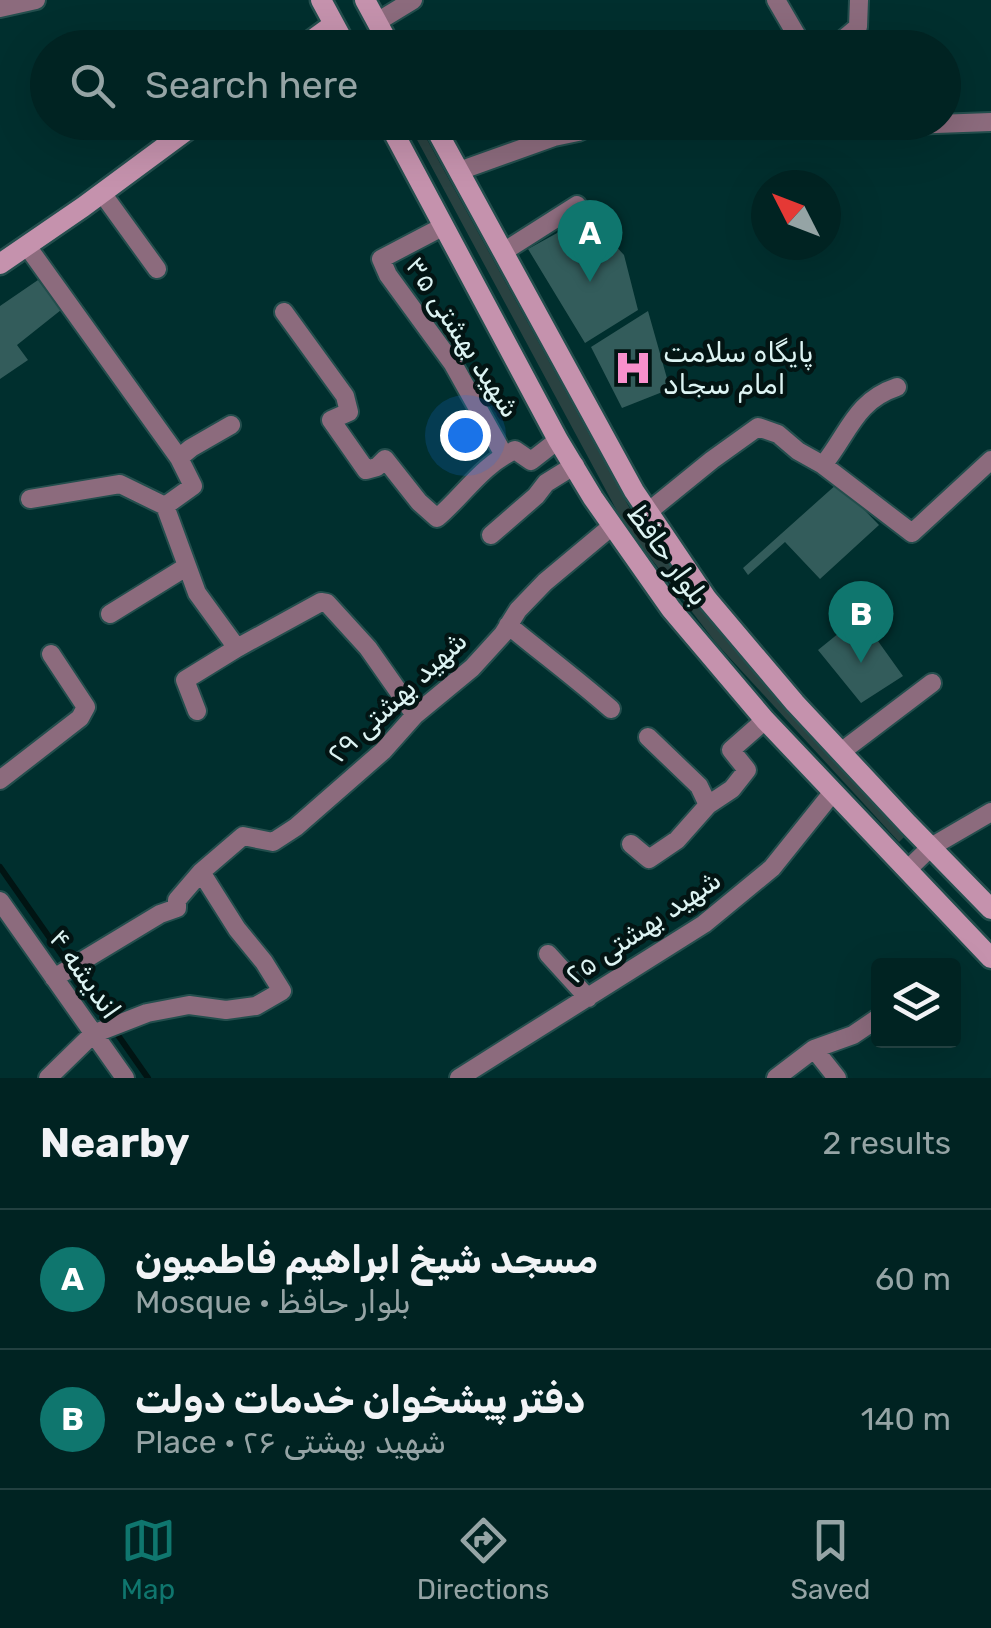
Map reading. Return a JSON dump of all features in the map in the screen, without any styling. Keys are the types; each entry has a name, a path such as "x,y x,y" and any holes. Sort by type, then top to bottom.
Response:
{"main road":[{"path":"321,0 337,30"},
{"path":"365,0 381,30"},
{"path":"326,30 334,24"},
{"path":"0,264 174,140"},
{"name":"بلوار حافظ","path":"398,140 558,440 593,498 671,609 764,720 991,958"},
{"name":"بلوار حافظ","path":"442,140 624,474 707,598 795,704 991,909"}],"street":[{"path":"0,8 36,0"},
{"path":"377,22 413,0"},
{"path":"776,0 794,30"},
{"path":"854,30 860,0"},
{"path":"961,123 991,122"},
{"path":"459,171 546,140"},
{"path":"102,193 157,270"},
{"path":"503,252 577,205"},
{"name":"شهید بهشتی ۳۵","path":"444,226 381,260 453,364 504,455"},
{"path":"27,246 179,458 193,486 165,506"},
{"path":"284,312 345,396 349,412 330,420 335,429 366,470 385,459 419,502 438,518 477,475 504,455 515,450 531,461 558,440"},
{"path":"823,465 858,410 881,392 897,387"},
{"path":"179,458 232,425"},
{"path":"648,512 758,427 778,434 912,533 991,460"},
{"path":"492,536 546,483 575,465"},
{"path":"30,499 120,484 165,506 196,593 238,648"},
{"name":"شهید بهشتی ۲۹","path":"201,872 244,836 273,842 296,828 472,668 545,582 612,526"},
{"path":"110,614 186,567"},
{"path":"197,711 184,680 321,602 327,603 368,648 415,716"},
{"path":"508,625 610,709"},
{"path":"0,780 80,718 86,707 51,654"},
{"path":"841,752 932,683"},
{"path":"631,844 650,859 676,840 708,805 732,789 747,770 732,750 764,720"},
{"path":"648,737 699,786 708,805"},
{"name":"شهید بهشتی ۲۵","path":"460,1078 704,924 772,868 833,792"},
{"path":"907,870 930,848 991,812"},
{"path":"48,1078 93,1034 146,1012 190,1005 226,1010 256,1006 282,990 201,872 176,900 177,908 160,914 54,978"},
{"name":"اندیشه ۴","path":"0,901 125,1078"},
{"path":"548,954 588,998"},
{"path":"776,1078 814,1049 871,1022"},
{"path":"814,1049 837,1078"}],"shaded area":[{"path":"417,140 427,140 634,516 723,637 906,835 899,842 716,643 623,522"}],"building":[{"path":"588,216 624,255 638,310 585,343 528,249"},
{"path":"38,280 61,310 17,345 28,360 0,379 0,306"},
{"name":"پایگاه سلامت امام سجاد","path":"648,311 670,389 622,408 591,347"},
{"path":"838,483 879,525 820,579 785,542 748,575 743,568"},
{"path":"860,616 903,676 861,703 818,650"}],"waterway":[{"path":"0,867 148,1078"}],"place":[{"name":"مسجد شیخ ابراهیم فاطمیون","path":"590,282"},
{"name":"پایگاه سلامت امام سجاد","path":"633,368"},
{"name":"دفتر پیشخوان خدمات دولت","path":"861,663"}]}
